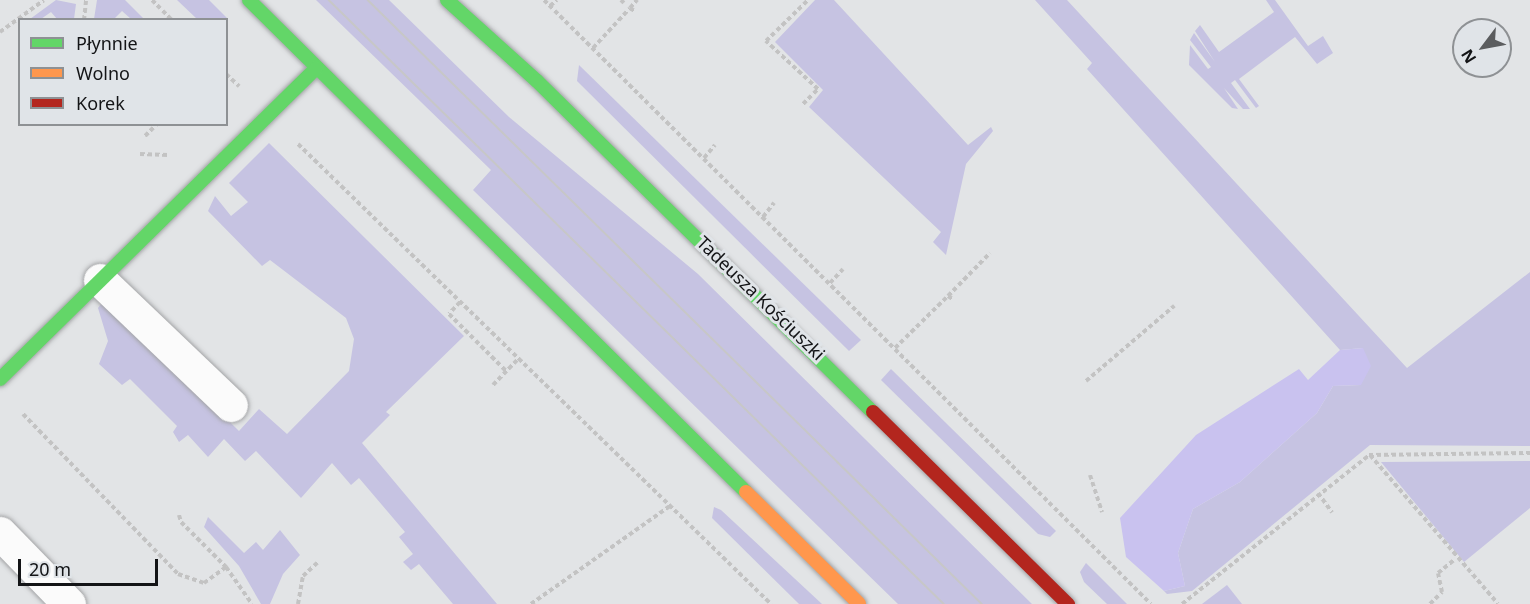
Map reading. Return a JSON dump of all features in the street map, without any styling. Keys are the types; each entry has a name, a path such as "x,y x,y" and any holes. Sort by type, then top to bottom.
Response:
{"main road":[{"path":"249,0 859,604"},
{"name":"Tadeusza Kościuszki","path":"447,0 554,97 1068,604"},
{"path":"0,379 316,68"}],"street":[{"path":"100,280 231,405"},
{"path":"0,533 69,604"}],"path":[{"path":"19,18 44,0"},
{"path":"84,18 86,0"},
{"path":"152,0 170,18"},
{"path":"544,0 1151,604"},
{"path":"550,6 557,0"},
{"path":"592,48 638,0"},
{"path":"803,104 818,89 766,41 808,0"},
{"path":"630,8 636,12"},
{"path":"0,32 18,19"},
{"path":"228,76 771,604"},
{"path":"145,136 155,126"},
{"path":"704,158 714,145"},
{"path":"763,217 774,203"},
{"path":"895,348 990,253"},
{"path":"830,283 843,269"},
{"path":"948,296 954,300"},
{"path":"460,302 449,314 506,371"},
{"path":"1086,381 1174,306"},
{"path":"493,385 519,359"},
{"path":"16,406 178,573 204,584 226,567"},
{"path":"1182,604 1369,454 1530,453"},
{"path":"1369,454 1455,559 1498,604"},
{"path":"1090,475 1102,512"},
{"path":"1318,493 1332,512"},
{"path":"531,604 670,507"},
{"path":"179,515 226,567 249,602"},
{"path":"1430,604 1442,592 1438,573 1455,559"},
{"path":"298,604 303,576 318,562"}],"shaded area":[{"path":"56,0 76,4 74,18 56,18 51,12 42,18 31,18"},
{"path":"97,0 125,0 143,18 130,18 122,11 115,18 94,18"},
{"path":"177,0 209,0 227,18 196,18"},
{"path":"316,0 389,0 509,117 698,274 1032,604 898,604 473,190 491,170"},
{"path":"815,0 834,0 968,145 991,127 993,131 966,164 946,255 933,242 941,232 809,107 823,90 775,42"},
{"path":"1035,0 1067,0 1407,368 1530,272 1530,446 1370,445 1192,591 1167,594 1164,591 1185,586 1178,553 1193,509 1240,482 1317,413 1333,386 1361,385 1363,348 1340,350 1087,69 1092,63"},
{"path":"1266,0 1275,0 1308,46 1323,36 1333,53 1317,64 1295,37 1239,79 1259,106 1256,108 1235,80 1231,83 1250,109 1243,109 1224,88 1238,109 1232,108 1189,65 1190,45 1208,69 1211,67 1190,40 1194,33 1215,62 1195,31 1200,25 1219,52 1274,12"},
{"path":"579,65 861,340 849,351 577,81"},
{"path":"269,143 464,336 386,412 390,415 362,443 497,604 453,604 419,564 411,570 403,562 413,554 399,537 405,532 359,478 351,485 332,463 301,498 256,451 245,461 224,439 208,457 188,435 179,442 173,432 177,426 130,379 122,385 99,364 108,341 98,308 105,299 239,431 259,409 287,434 349,371 354,339 346,318 270,260 262,266 208,211 215,196 231,216 248,202 229,183"},
{"path":"1363,348 1371,366 1361,385 1333,386 1317,413 1240,482 1193,509 1178,553 1185,586 1164,591 1126,557 1120,518 1196,435 1299,369 1308,380 1340,350"},
{"path":"891,369 1056,531 1050,537 1038,534 881,380"},
{"path":"1530,461 1530,508 1464,562 1381,462"},
{"path":"714,507 721,510 822,604 799,604 712,518"},
{"path":"208,517 244,553 256,542 263,550 280,530 300,555 283,574 270,604 261,604 239,566 204,527"},
{"path":"1086,563 1127,604 1107,604 1084,582 1080,572"},
{"path":"1227,585 1242,604 1202,604"}],"tram line":[{"path":"329,0 944,604"},
{"path":"368,0 982,604"}],"traffic: fast":[{"path":"249,0 746,492"},
{"path":"447,0 537,81 873,412"},
{"path":"0,379 316,68"}],"traffic: slow":[{"path":"746,492 859,604"}],"traffic: jam":[{"path":"873,412 1068,604"}]}
